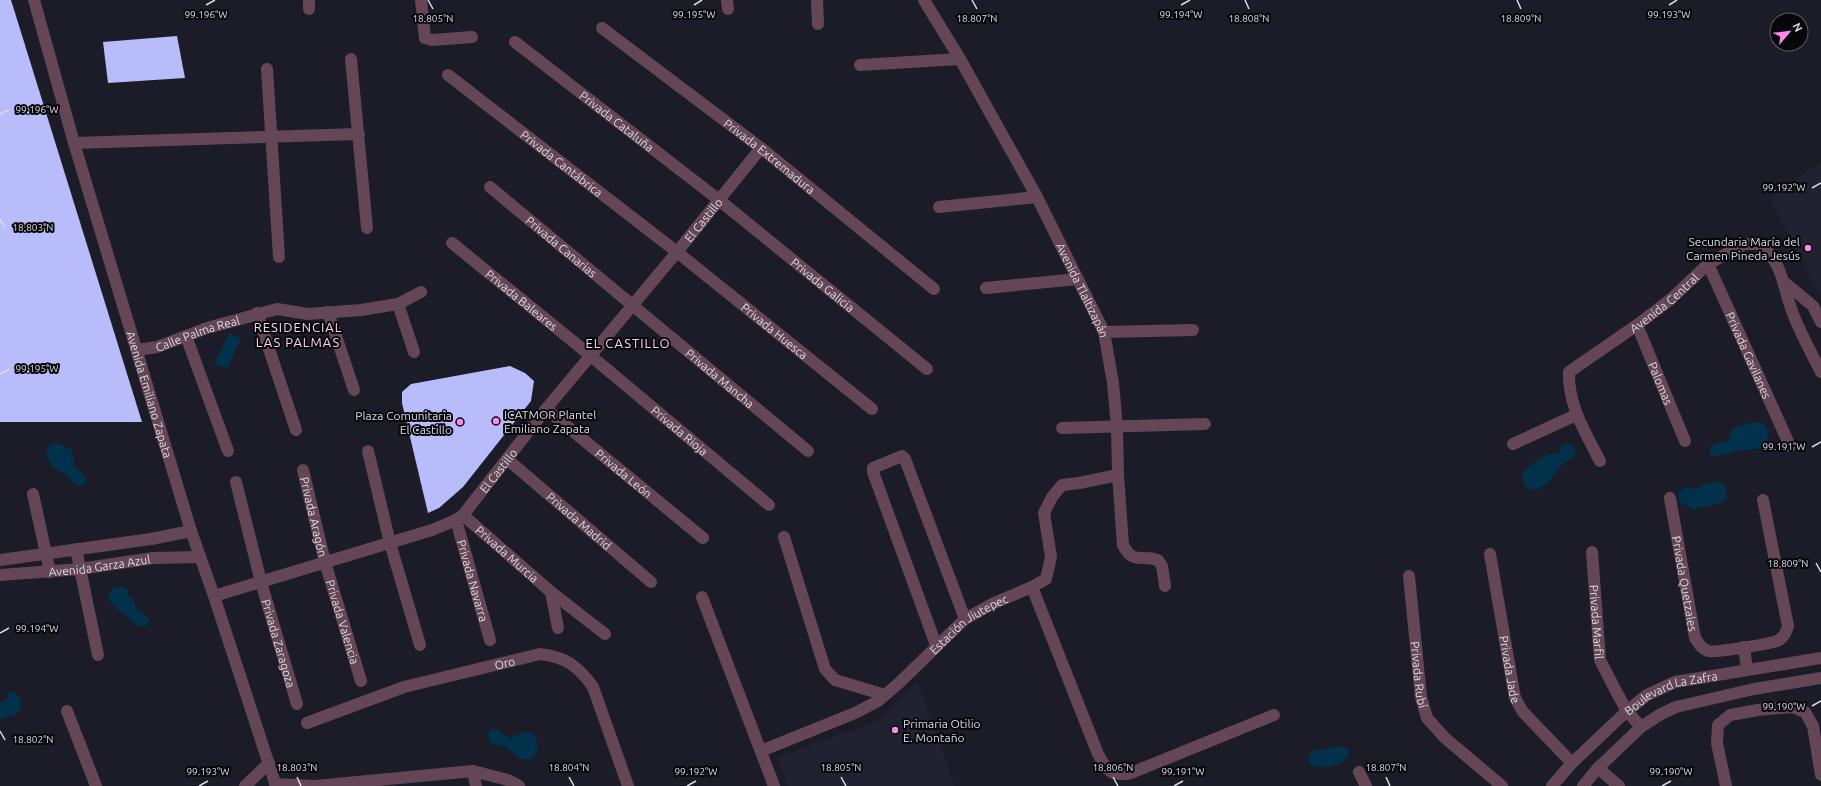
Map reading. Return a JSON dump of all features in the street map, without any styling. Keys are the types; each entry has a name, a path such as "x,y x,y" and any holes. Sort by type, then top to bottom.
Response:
{"street":[{"name":"Avenida Emiliano Zapata","path":"34,0 74,143 199,557 214,596 276,785"},
{"path":"421,0 425,38 432,40 472,37"},
{"path":"817,0 818,24"},
{"name":"Avenida Tlaltizapán","path":"924,0 960,59 1037,197 1104,332 1113,383 1118,427 1118,475 1123,545 1128,554 1136,558 1158,560 1162,566 1165,586"},
{"name":"Privada Extremadura","path":"602,28 761,148 934,289"},
{"name":"Privada Cataluña","path":"515,42 719,200"},
{"path":"351,59 367,228"},
{"path":"860,65 960,59"},
{"path":"267,69 279,257"},
{"name":"Privada Cantábrica","path":"448,74 677,252"},
{"path":"74,143 359,134"},
{"name":"El Castillo","path":"214,596 432,530 459,518 546,409 677,252 761,148"},
{"name":"Privada Canarias","path":"490,187 632,306"},
{"path":"939,207 1037,197"},
{"name":"Privada Galicia","path":"719,200 927,369"},
{"name":"Privada Baleares","path":"452,243 591,356"},
{"name":"Avenida Central","path":"1600,461 1576,415 1569,386 1569,372 1637,325 1671,298 1708,264 1744,244 1759,244 1770,252 1784,282 1792,311 1821,372"},
{"name":"Privada Huesca","path":"677,252 872,409"},
{"name":"Privada Gavilanes","path":"1708,264 1790,446"},
{"path":"986,288 1078,279"},
{"name":"Avenida Central","path":"1784,282 1813,306 1821,322"},
{"name":"Calle Palma Real","path":"137,350 157,347 207,328 257,313 277,309 308,314 361,310 398,304 421,292"},
{"path":"398,304 414,352"},
{"name":"Privada Mancha","path":"632,306 808,451"},
{"path":"328,312 354,390"},
{"path":"257,313 296,430"},
{"name":"Palomas","path":"1637,325 1685,441"},
{"path":"1104,332 1194,330"},
{"path":"186,336 228,451"},
{"name":"Privada Rioja","path":"591,356 769,505"},
{"name":"Privada León","path":"546,409 703,538"},
{"path":"1512,444 1576,415"},
{"path":"1062,428 1205,424"},
{"path":"368,451 390,543 420,645"},
{"path":"936,645 873,472 873,468 898,457 902,456 905,460 965,619"},
{"name":"Privada Madrid","path":"507,459 651,582"},
{"name":"Privada Aragón","path":"303,470 325,562"},
{"name":"Estación Jiutepec","path":"761,751 855,713 886,695 936,645 965,619 994,602 1032,587 1046,579 1051,557 1044,513 1052,497 1062,485 1118,475"},
{"name":"Privada Zaragoza","path":"236,482 261,582 297,704"},
{"path":"33,494 50,572"},
{"name":"Privada Quetzales","path":"1670,498 1696,638 1700,647 1709,651 1744,647 1778,640 1785,635 1788,626 1763,500"},
{"name":"Privada Murcia","path":"459,518 605,634"},
{"name":"Privada Navarra","path":"459,518 490,640"},
{"name":"Avenida Garza Azul","path":"0,560 167,536 191,531"},
{"path":"167,536 172,558"},
{"path":"784,537 825,668 835,680 886,695"},
{"path":"76,549 98,655"},
{"name":"Privada Marfil","path":"1592,552 1600,660 1627,711 1641,727"},
{"name":"Privada Jade","path":"1490,554 1515,698 1523,712 1572,763"},
{"name":"Avenida Garza Azul","path":"0,575 80,569 154,558 199,557"},
{"name":"Privada Valencia","path":"325,562 361,682"},
{"name":"Privada Rubí","path":"1410,576 1421,698 1427,718 1445,738 1502,786"},
{"path":"1032,587 1098,754 1103,764 1111,773 1121,775 1131,773 1274,715"},
{"path":"551,592 558,628"},
{"path":"702,597 774,786"},
{"path":"1744,647 1747,670"},
{"name":"Oro","path":"307,723 404,687 540,654 556,656 571,663 584,674 593,687 628,786"},
{"name":"Boulevard La Zafra","path":"1552,786 1572,763 1627,711 1647,695 1674,682 1821,658"},
{"name":"Boulevard La Zafra","path":"1583,786 1598,768 1641,727 1676,706 1754,689 1821,678"},
{"path":"1754,689 1758,710"},
{"path":"1726,786 1717,743 1718,725 1730,715 1758,710 1792,707 1805,712 1813,726 1821,775"},
{"path":"67,711 96,786"},
{"path":"245,786 268,763"},
{"path":"1598,768 1618,786"},
{"path":"276,785 315,786 473,771 508,780 519,786"},
{"path":"473,771 476,786"},
{"path":"1359,772 1366,786"}],"shaded area":[{"name":"Secundaria María del Carmen Pineda Jesús","path":"1821,162 1821,298 1770,198"},
{"path":"229,333 241,339 227,368 214,364"},
{"path":"1753,422 1764,424 1767,429 1769,435 1765,445 1756,449 1731,452 1716,457 1711,455 1709,449 1712,444 1726,442 1730,437 1732,429"},
{"path":"53,443 60,444 72,450 75,468 83,473 87,480 83,485 76,486 68,476 53,467 46,455 48,448"},
{"path":"1567,443 1575,448 1575,455 1558,469 1548,483 1539,489 1527,489 1522,478 1528,467 1546,455 1559,453 1561,446"},
{"path":"1715,482 1722,483 1727,490 1726,499 1722,503 1713,504 1707,508 1702,506 1695,510 1680,502 1678,494 1685,487 1690,487 1695,490 1701,486"},
{"path":"121,586 128,590 127,595 132,598 138,611 145,614 149,619 147,625 144,627 136,625 115,607 108,598 112,589"},
{"name":"Primaria Otilio E. Montaño","path":"917,682 955,786 788,786 777,757 876,722"},
{"path":"9,691 17,694 19,697 21,709 13,716 0,719 0,704 6,699"},
{"path":"497,729 509,738 524,732 533,734 537,741 538,751 531,759 520,759 505,746 491,744 488,735 491,730"},
{"path":"1343,746 1348,749 1349,755 1342,762 1327,767 1312,766 1309,757 1312,751"}],"building":[{"path":"0,0 11,0 142,422 0,422"},
{"path":"177,36 185,78 108,83 103,42"},
{"name":"Plaza Comunitaria El Castillo","path":"510,366 525,373 534,381 531,401 463,487 439,508 428,513 402,403 402,392 411,384"}],"place":[{"name":"Secundaria María del Carmen Pineda Jesús","path":"1808,248"},
{"name":"ICATMOR Plantel Emiliano Zapata","path":"496,421"},
{"name":"Plaza Comunitaria El Castillo","path":"460,422"},
{"name":"Primaria Otilio E. Montaño","path":"895,730"}],"district":[{"name":"RESIDENCIAL LAS PALMAS","path":"298,334"},
{"name":"EL CASTILLO","path":"628,343"}]}
